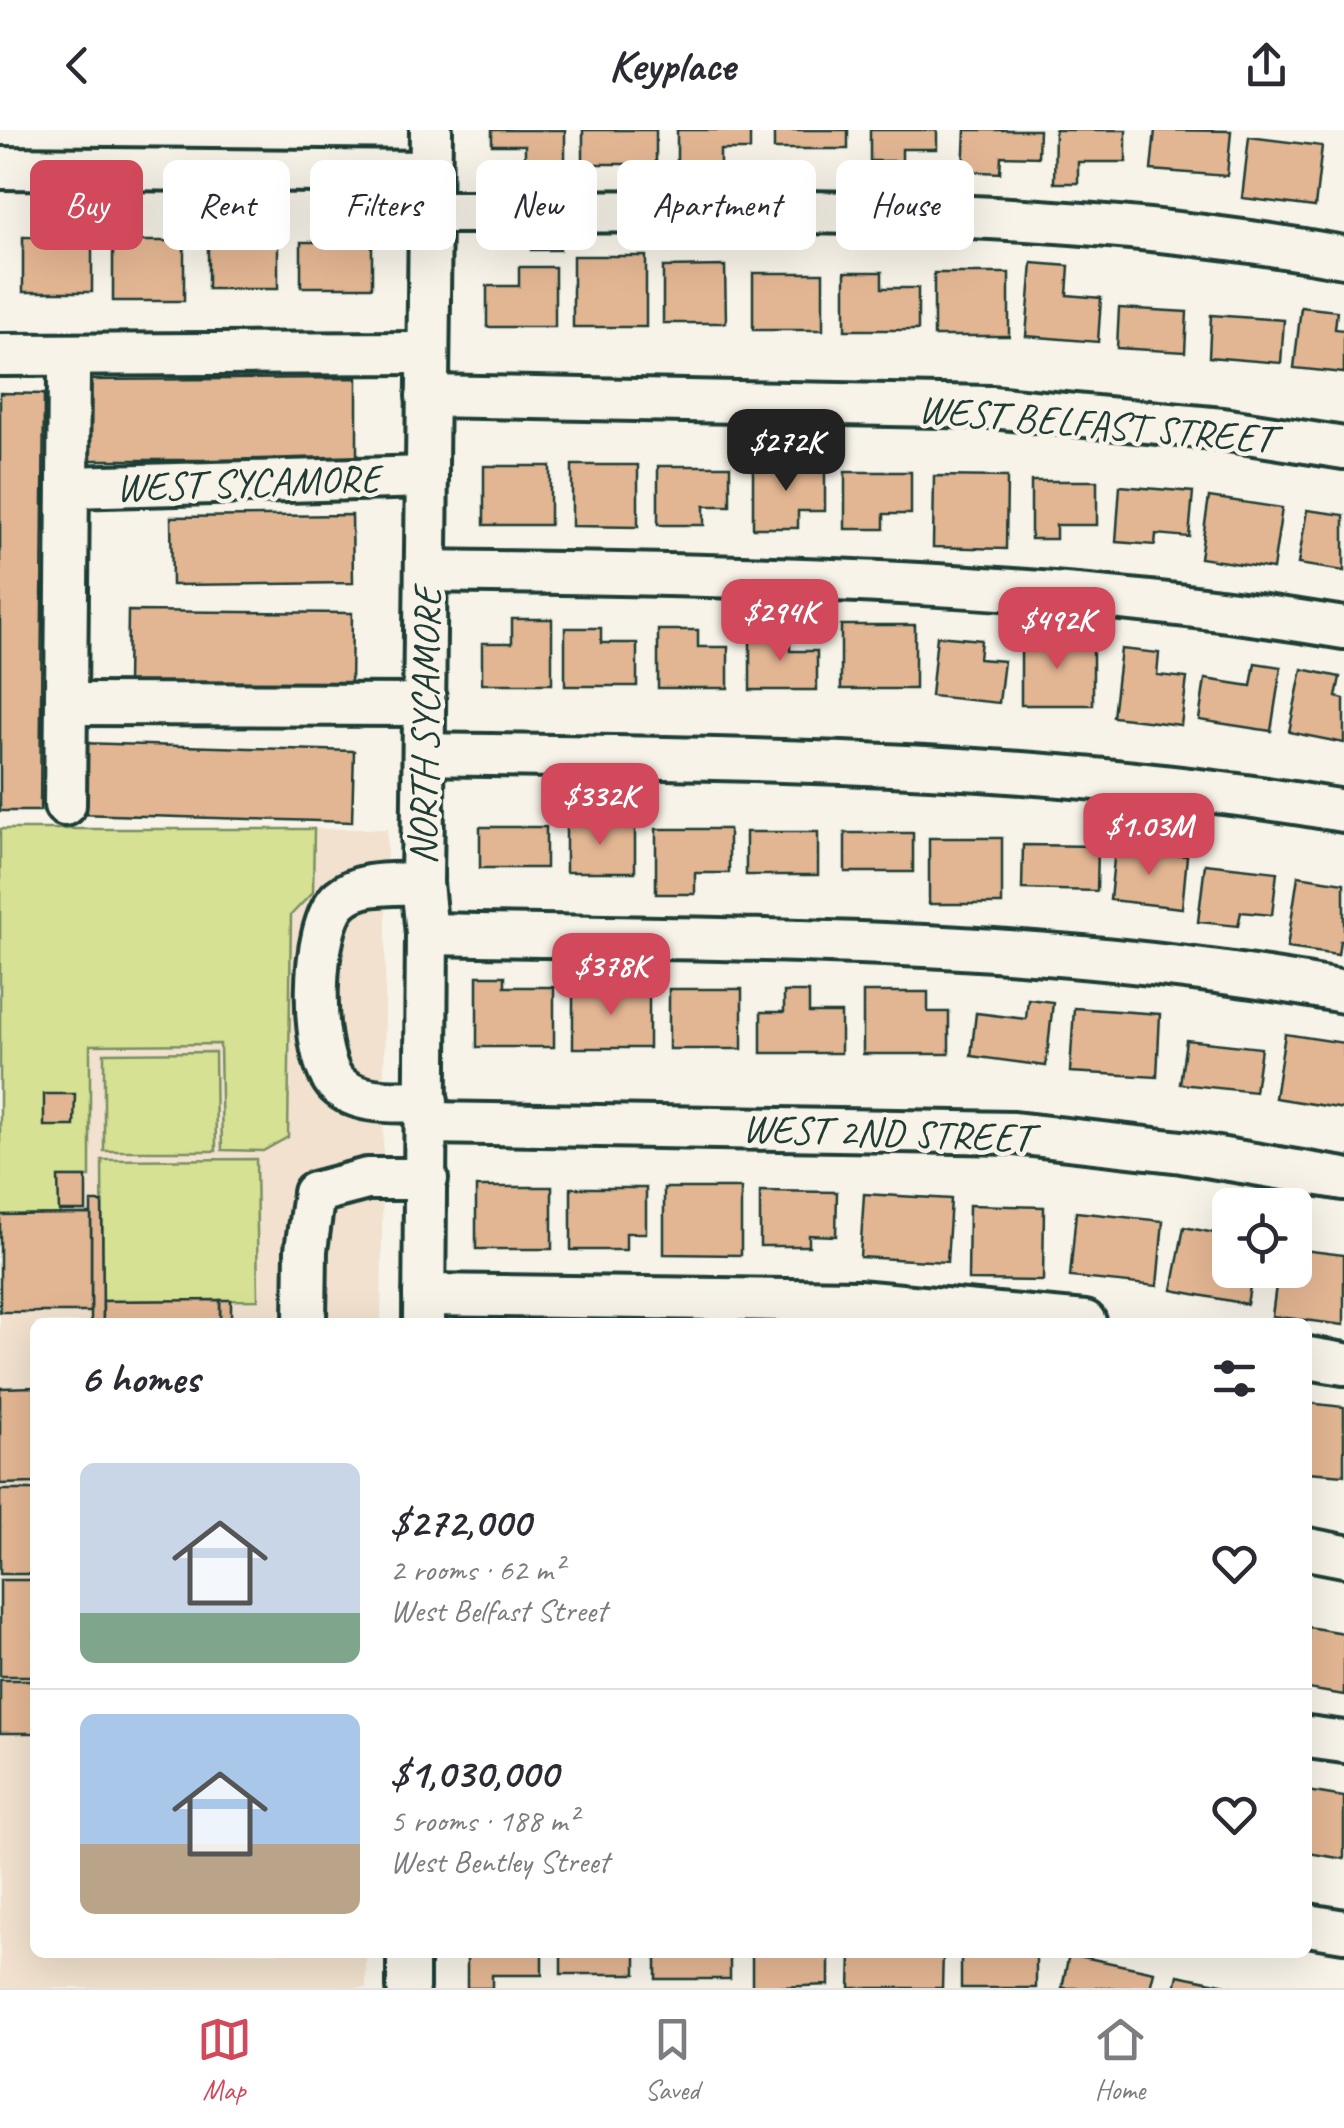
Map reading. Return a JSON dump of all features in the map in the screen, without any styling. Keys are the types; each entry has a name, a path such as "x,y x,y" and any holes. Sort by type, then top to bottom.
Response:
{"street":[{"name":"NORTH SYCAMORE","path":"430,130 430,160"},
{"path":"0,168 310,171"},
{"path":"456,212 928,214 1134,230 1344,257"},
{"name":"NORTH SYCAMORE","path":"424,1309 428,934 422,883 429,250"},
{"path":"0,355 428,353"},
{"path":"65,806 69,374"},
{"name":"WEST BELFAST STREET","path":"428,396 991,407 1222,429 1344,448"},
{"name":"WEST SYCAMORE","path":"69,487 426,478"},
{"path":"426,571 887,578 1096,593 1344,628"},
{"path":"67,704 424,705"},
{"path":"424,754 870,762 1064,773 1344,811"},
{"name":"WEST 2ND STREET","path":"422,883 366,886 340,900 327,914 321,938 319,1031 324,1064 346,1090 373,1100 428,1112 1014,1134 1182,1152 1344,1179"},
{"path":"428,934 936,944 1196,968 1344,992"},
{"path":"305,1318 306,1250 314,1193 366,1179 426,1179"},
{"path":"424,1309 858,1301 1042,1318"},
{"path":"1312,1359 1344,1364"},
{"path":"1312,1550 1344,1556"},
{"path":"1312,1738 1344,1742"},
{"path":"1312,1925 1344,1931"},
{"path":"408,1958 408,1988"}],"shaded area":[{"path":"0,829 387,829 381,1318 30,1318 30,1958 366,1958 366,1988 0,1988"}],"green space":[{"path":"0,829 314,829 313,892 291,915 288,1137 263,1151 222,1150 220,1044 90,1045 90,1177 59,1177 60,1214 0,1215"},
{"path":"215,1052 216,1151 104,1151 104,1053"},
{"path":"256,1159 258,1300 103,1301 102,1160"}],"building":[{"path":"492,130 565,130 565,160 525,160 525,145 492,145"},
{"path":"583,130 656,130 656,160 597,164 597,160 583,160"},
{"path":"677,130 750,130 750,150 720,150 720,160 677,160"},
{"path":"774,130 848,130 848,149 774,149"},
{"path":"870,130 937,130 937,149 902,149 902,160 870,160"},
{"path":"965,130 1039,130 1038,157 1001,156 1000,173 974,172 974,160 964,160"},
{"path":"1055,130 1126,130 1126,162 1078,162 1078,183 1054,183"},
{"path":"1155,130 1231,131 1227,176 1151,170"},
{"path":"1249,137 1322,146 1315,207 1242,198"},
{"path":"23,237 30,237 30,250 92,250 92,292 23,292"},
{"path":"143,241 163,241 163,250 184,250 184,301 113,301 113,250 143,250"},
{"path":"301,242 310,242 310,250 372,250 372,287 301,287"},
{"path":"208,250 278,250 278,289 208,289"},
{"path":"573,256 646,256 646,327 573,327"},
{"path":"1032,263 1069,266 1067,295 1101,298 1098,342 1026,336"},
{"path":"725,266 726,323 663,323 663,267"},
{"path":"519,267 555,267 555,327 487,327 487,286 519,286"},
{"path":"845,272 882,272 882,288 918,288 918,330 845,330"},
{"path":"753,273 823,273 823,330 753,330"},
{"path":"934,273 1009,273 1009,336 934,336"},
{"path":"1301,307 1337,311 1335,329 1344,330 1344,373 1294,368"},
{"path":"1119,308 1187,312 1185,352 1117,348"},
{"path":"1211,315 1284,320 1281,363 1209,357"},
{"path":"357,378 357,460 85,460 85,380"},
{"path":"0,393 44,394 40,811 0,811"},
{"path":"572,465 638,465 638,527 572,526"},
{"path":"484,466 550,466 550,525 484,525"},
{"path":"658,466 730,466 730,506 704,506 704,525 658,525"},
{"path":"753,466 825,466 825,511 798,511 798,528 753,528"},
{"path":"845,472 911,472 911,514 884,514 884,529 845,529"},
{"path":"934,476 1007,477 1006,549 933,547"},
{"path":"1031,481 1097,481 1097,525 1056,525 1056,539 1031,539"},
{"path":"1120,486 1193,492 1189,537 1156,534 1155,545 1116,542"},
{"path":"1209,497 1282,508 1273,569 1200,558"},
{"path":"1307,510 1344,515 1344,571 1298,564"},
{"path":"352,515 353,583 172,585 171,517"},
{"path":"128,611 352,613 351,689 127,686"},
{"path":"512,619 552,619 552,684 482,684 482,643 512,643"},
{"path":"841,625 915,625 915,689 841,689"},
{"path":"565,628 601,628 601,643 637,643 637,686 565,686"},
{"path":"658,630 698,630 698,647 728,647 728,688 658,688"},
{"path":"750,631 790,631 790,651 817,651 817,690 750,690"},
{"path":"937,636 981,640 979,659 1004,661 999,703 931,696"},
{"path":"1021,640 1093,640 1093,705 1021,705"},
{"path":"1121,649 1159,653 1157,675 1187,678 1181,725 1113,717"},
{"path":"1255,663 1281,667 1271,731 1199,720 1205,679 1251,686"},
{"path":"1302,669 1340,677 1336,697 1344,699 1344,743 1289,732"},
{"path":"79,743 354,751 352,822 77,814"},
{"path":"566,825 635,825 635,872 566,872"},
{"path":"480,827 546,827 546,868 480,868"},
{"path":"656,829 729,829 729,873 695,873 695,894 656,894"},
{"path":"746,832 818,832 818,875 746,875"},
{"path":"845,833 913,833 913,872 845,872"},
{"path":"929,838 1002,838 1002,904 929,904"},
{"path":"1023,845 1098,846 1097,891 1022,889"},
{"path":"1115,849 1187,856 1182,908 1110,900"},
{"path":"1205,864 1277,872 1272,915 1241,912 1238,926 1198,922"},
{"path":"1298,876 1344,883 1344,941 1340,941 1338,955 1287,948"},
{"path":"477,976 505,976 505,987 554,987 554,1047 477,1047"},
{"path":"573,988 649,988 649,1048 573,1048"},
{"path":"669,989 742,989 742,1049 669,1049"},
{"path":"784,992 809,992 809,1013 841,1013 841,1053 761,1053 761,1012 784,1012"},
{"path":"863,992 928,992 928,1012 949,1012 949,1054 863,1054"},
{"path":"1028,999 1053,1002 1046,1066 971,1056 976,1013 1026,1019"},
{"path":"1074,1008 1160,1014 1157,1077 1070,1072"},
{"path":"1285,1034 1344,1043 1344,1109 1275,1098"},
{"path":"1186,1040 1261,1048 1255,1092 1180,1084"},
{"path":"44,1094 75,1094 74,1126 44,1126"},
{"path":"58,1177 86,1177 86,1211 59,1211"},
{"path":"476,1187 552,1187 552,1249 476,1249"},
{"path":"571,1188 646,1188 646,1233 626,1233 626,1250 571,1250"},
{"path":"664,1188 741,1188 741,1255 664,1254"},
{"path":"760,1191 837,1192 836,1236 809,1235 809,1246 760,1246"},
{"path":"864,1194 951,1199 947,1262 860,1257"},
{"path":"91,1202 102,1202 103,1318 91,1318"},
{"path":"969,1205 1044,1207 1043,1281 968,1280"},
{"path":"1076,1212 1163,1221 1157,1286 1070,1277"},
{"path":"91,1214 91,1312 0,1312 0,1215"},
{"path":"1184,1227 1212,1232 1212,1288 1250,1288 1247,1304 1172,1290"},
{"path":"1312,1251 1344,1255 1344,1325 1272,1316 1276,1288 1312,1288"},
{"path":"220,1300 231,1300 231,1318 220,1318"},
{"path":"220,1300 220,1318 103,1318 103,1301"},
{"path":"30,1387 30,1483 0,1484 0,1388"},
{"path":"1312,1403 1344,1407 1344,1475 1312,1472"},
{"path":"0,1490 30,1490 30,1574 0,1574"},
{"path":"0,1580 30,1580 30,1676 0,1676"},
{"path":"1312,1628 1344,1633 1344,1695 1312,1690"},
{"path":"0,1680 30,1680 30,1733 0,1733"},
{"path":"1312,1792 1344,1797 1344,1859 1312,1854"},
{"path":"467,1958 542,1958 542,1975 492,1975 492,1988 467,1988"},
{"path":"561,1958 636,1958 636,1974 561,1974"},
{"path":"656,1958 730,1958 730,1979 656,1979"},
{"path":"752,1958 829,1958 829,1985 752,1988"},
{"path":"851,1958 943,1958 942,1988 850,1988"},
{"path":"961,1958 1036,1958 1036,1988 961,1988"},
{"path":"1068,1958 1088,1958 1154,1972 1150,1988 1062,1988"},
{"path":"1178,1975 1241,1988 1175,1988"}]}
